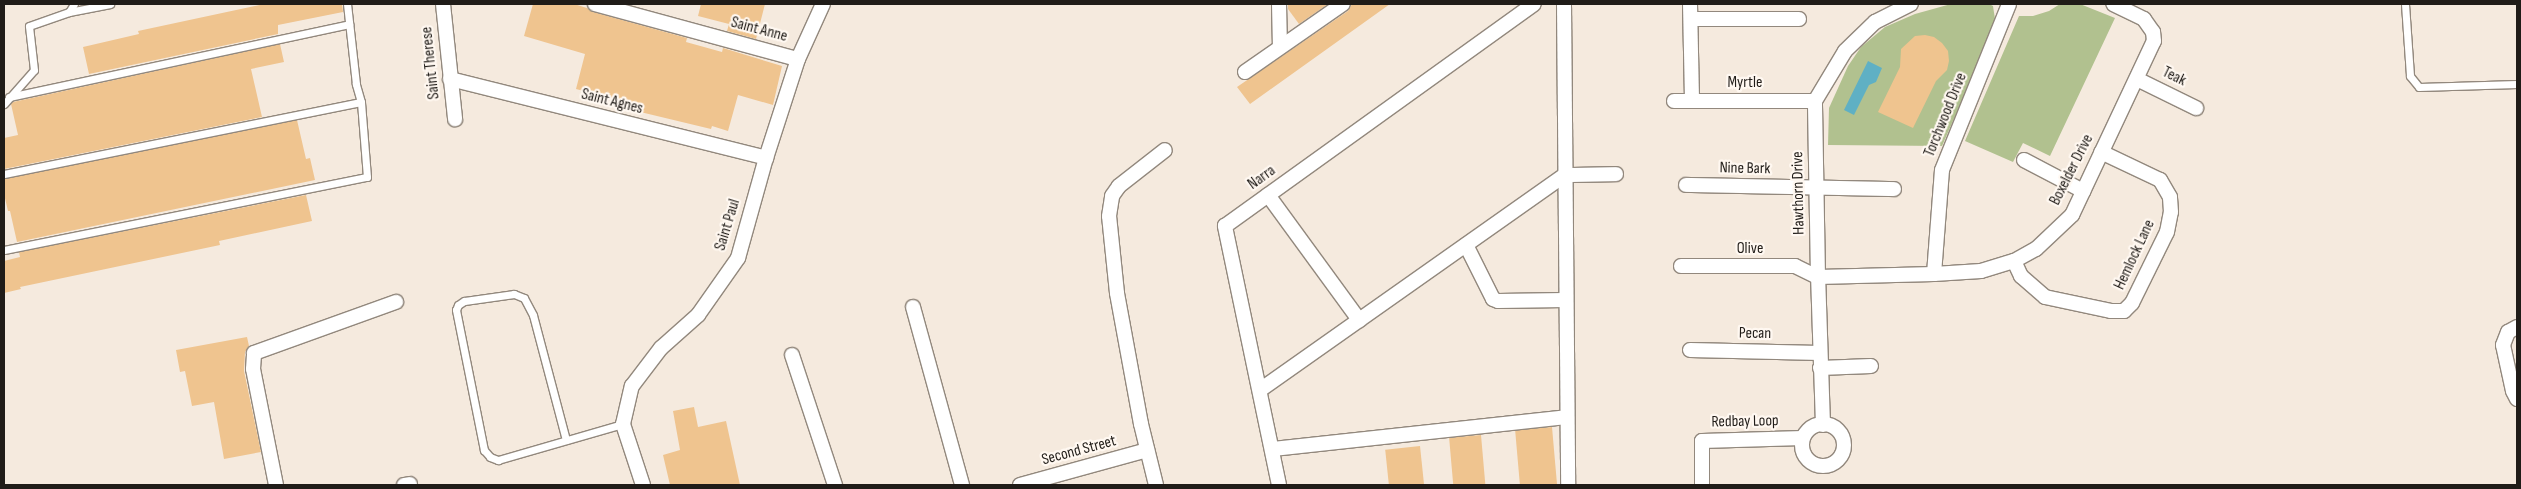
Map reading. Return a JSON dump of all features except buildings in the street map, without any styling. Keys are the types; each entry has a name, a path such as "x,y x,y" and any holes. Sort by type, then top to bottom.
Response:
{"street":[{"name":"Saint Therese","path":"443,4 455,119"},
{"name":"Saint Anne","path":"596,4 798,59"},
{"name":"Saint Paul","path":"623,424 632,386 661,348 698,315 738,258 766,158 798,59 823,4"},
{"path":"1279,4 1280,47"},
{"path":"1245,72 1343,4"},
{"name":"Narra","path":"1279,485 1225,226 1534,4"},
{"path":"1564,4 1568,485"},
{"path":"1690,4 1692,101"},
{"path":"1815,101 1845,51 1875,22 1894,7 1911,4"},
{"name":"Torchwood Drive","path":"1934,274 1942,170 2009,4"},
{"name":"Boxelder Drive","path":"1818,277 1981,271 2014,261 2036,249 2072,215 2154,41 2152,32 2144,19 2113,4"},
{"path":"1691,19 1799,19"},
{"name":"Saint Agnes","path":"450,79 766,158"},
{"name":"Teak","path":"2137,79 2196,108"},
{"name":"Myrtle","path":"1674,101 1815,101"},
{"name":"Hawthorn Drive","path":"1815,101 1820,368 1823,425"},
{"path":"1156,485 1147,450 1117,293 1109,216 1112,196 1119,186 1165,150"},
{"name":"Hemlock Lane","path":"2014,261 2021,276 2045,297 2111,311 2124,311 2132,303 2167,232 2172,212 2170,197 2160,180 2101,152"},
{"path":"2024,160 2083,191"},
{"path":"1260,390 1564,175 1616,174"},
{"name":"Nine Bark","path":"1686,185 1894,189"},
{"path":"1268,195 1359,320"},
{"path":"1466,245 1488,294 1495,300 1565,300"},
{"name":"Olive","path":"1680,266 1795,266 1818,277"},
{"path":"276,485 253,369 254,352 396,302"},
{"path":"912,307 962,485"},
{"path":"2517,328 2508,332 2503,345 2513,391 2517,398"},
{"name":"Pecan","path":"1690,350 1820,353"},
{"path":"792,355 835,485"},
{"path":"1820,368 1871,366"},
{"path":"1273,449 1566,417"},
{"path":"623,424 643,485"},
{"path":"1823,425 1838,431 1844,446 1838,460 1823,466 1808,460 1804,454 1803,438 1807,431 1823,425"},
{"name":"Redbay Loop","path":"1702,485 1702,441 1803,438"},
{"name":"Second Street","path":"1020,485 1147,450"}],"lane":[{"path":"69,12 74,4"},
{"path":"4,104 34,70 28,26 69,12 110,4"},
{"path":"4,250 367,177 361,102 356,84 346,4"},
{"path":"2405,4 2410,76 2419,87 2517,84"},
{"path":"10,97 349,24"},
{"path":"4,174 361,102"},
{"path":"566,440 533,315 524,298 514,294 464,301 458,305 456,310 484,450 490,457 498,460 623,424"}],"green space":[{"path":"1951,4 1989,4 1993,6 1995,19 1992,32 1942,146 1828,145 1829,108 1848,66 1861,47 1885,27 1915,14"},
{"path":"2060,4 2080,4 2115,18 2050,156 2023,143 2013,162 1965,141 2019,16 2033,16 2049,11"}],"water":[{"path":"1868,61 1882,68 1876,82 1869,85 1854,115 1844,110"}]}
